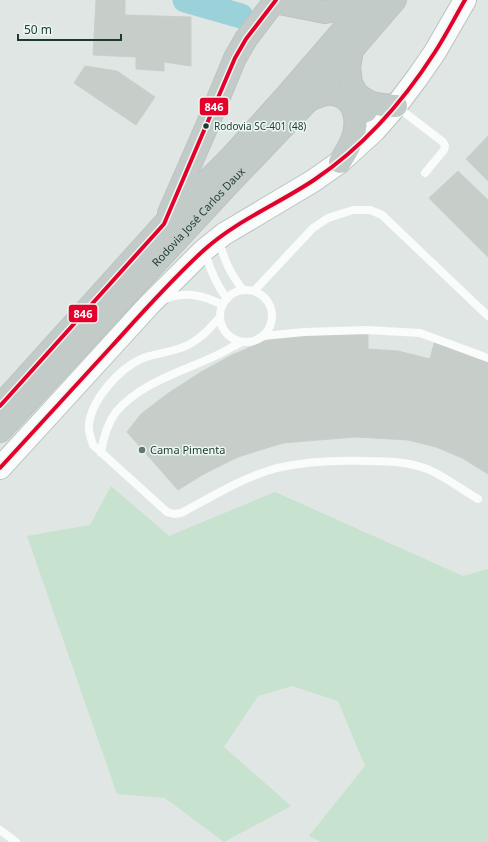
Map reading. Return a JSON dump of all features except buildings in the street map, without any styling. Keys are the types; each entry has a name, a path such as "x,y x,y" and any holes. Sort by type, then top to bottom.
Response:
{"highway":[{"path":"164,224 235,58 272,1 300,4 325,12 343,9 365,0"},
{"name":"Rodovia José Carlos Daux","path":"0,406 164,224 232,156 369,0"},
{"name":"Rodovia José Carlos Daux","path":"0,431 224,189 309,100 395,0"},
{"path":"352,51 349,67 351,82 368,116 368,124 362,143"},
{"path":"309,100 332,93 349,101 353,106 356,117 352,141 340,162"},
{"path":"356,93 372,104 396,106"}],"main road":[{"path":"0,468 149,305 211,244 291,195 340,162 362,143 396,106 435,52 465,0"}],"lane":[{"path":"396,106 443,142 445,146 444,150 425,173"},
{"path":"254,291 313,228 328,218 353,210 370,210 382,215 488,316"},
{"path":"211,244 243,290"},
{"path":"211,244 215,281 225,302"},
{"path":"263,336 270,326 272,314 269,302 265,297 254,291 237,291 225,302 220,317 203,337 187,346 139,360 115,378 104,390 92,413 89,424 89,434 93,445 167,512 174,514 181,513 250,478 277,468 342,460 386,461 411,464 433,472 478,499"},
{"path":"149,305 177,295 195,295 225,302"},
{"path":"220,317 229,336 242,342 249,342 263,336 304,332 367,330 420,334 488,358"},
{"path":"101,453 107,427 115,413 125,403 146,388 190,366 216,356 242,342"},
{"path":"0,830 13,841"}],"green space":[{"path":"111,486 169,536 275,492 463,576 488,569 488,842 321,842 309,836 365,766 338,701 292,686 258,696 224,747 291,806 224,842 165,798 117,794 27,536 90,525"}],"waterway":[{"path":"185,0 241,16"}],"transit line":[{"name":"846","path":"0,406 164,224 235,58 246,39 276,0"},
{"name":"846","path":"0,468 156,297 204,250 243,221 300,189 332,167 381,122 396,106 423,71 465,0"}],"place":[{"name":"Rodovia SC-401 (48)","path":"206,126"},
{"name":"Cama Pimenta","path":"142,450"}]}
